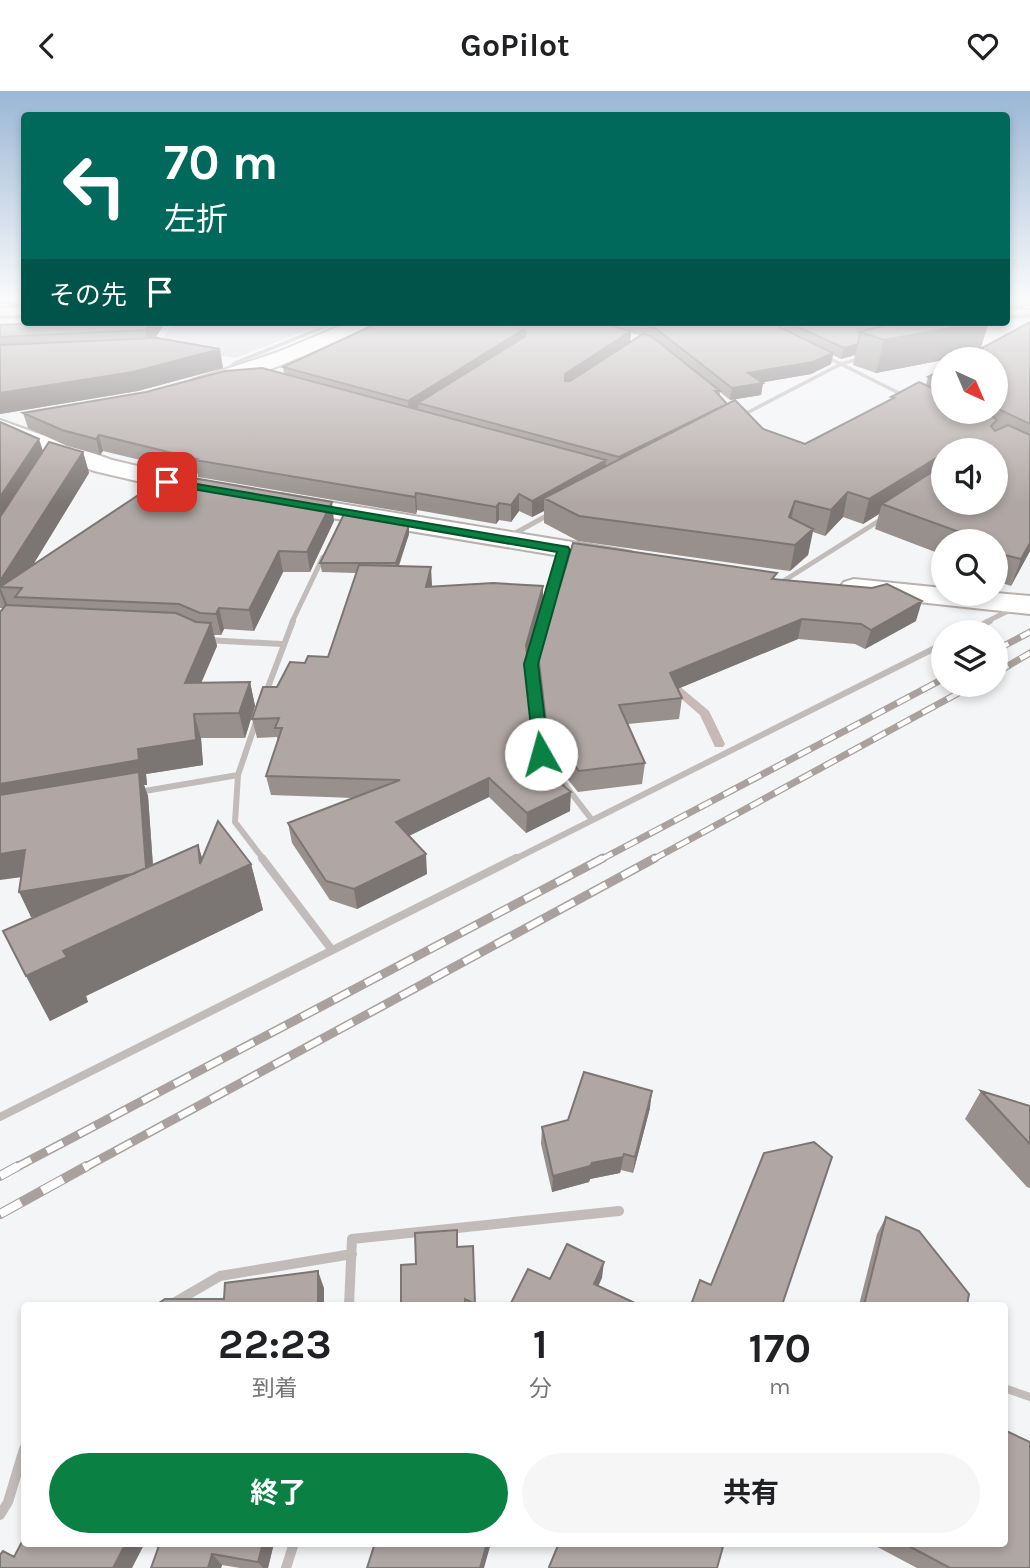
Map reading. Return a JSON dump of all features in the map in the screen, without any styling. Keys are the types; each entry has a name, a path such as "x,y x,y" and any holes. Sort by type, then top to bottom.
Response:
{"street":[{"path":"222,375 231,367"},
{"path":"222,375 231,367"},
{"path":"179,390 249,367"},
{"path":"729,421 835,367"},
{"path":"847,367 914,401"},
{"path":"732,407 741,415"},
{"path":"0,425 37,417"},
{"path":"0,425 57,453 123,473 248,496 342,519 505,539 646,562"},
{"path":"505,539 562,507"},
{"path":"782,582 886,516"},
{"path":"328,548 282,644 238,775 235,822 332,950"},
{"path":"541,754 531,664 564,550"},
{"path":"755,578 1027,603"},
{"path":"992,620 1027,603"},
{"path":"194,636 204,640 282,644"},
{"path":"0,1117 931,650"},
{"path":"550,765 592,820"},
{"path":"132,793 238,775"},
{"path":"349,1302 352,1239 619,1211"},
{"path":"175,1302 220,1276 352,1255"},
{"path":"0,1515 8,1502 21,1460"},
{"path":"286,1568 294,1547"}],"lane":[{"path":"1008,1389 1030,1397"}],"building":[{"path":"0,367 152,367 133,372 0,393"},
{"path":"283,367 463,367 408,401"},
{"path":"476,367 576,367 565,374 565,381 570,381 592,367 690,367 720,391 715,391 727,404 619,457 418,403"},
{"path":"705,367 784,367 748,373 763,383 732,388"},
{"path":"1008,367 1030,367 1030,424 1008,414"},
{"path":"262,368 606,460 532,501 519,494 511,505 499,503 496,507 416,493 415,497 195,460 197,459 99,435 96,439 62,430 23,413 146,392 225,371"},
{"path":"919,382 931,388 931,424 993,424 991,426 995,431 1008,425 1030,435 1030,543 1021,559 1008,556 1008,529 951,529 882,504 931,473 931,515 1008,515 1008,438 931,438 931,461 869,499 848,492 831,510 795,501 789,517 813,529 795,545 579,516 544,498 735,400 763,429 805,444 894,398 891,397"},
{"path":"0,422 39,439 0,497"},
{"path":"49,442 83,452 0,581 0,517"},
{"path":"170,474 332,502 307,552 279,551 249,610 219,608 216,614 200,613 179,604 15,597 22,588 0,587"},
{"path":"344,514 409,525 396,563 320,563"},
{"path":"573,543 777,573 772,579 872,588 887,584 922,601 871,630 861,624 802,619 670,673 682,698 619,705 645,763 579,771 547,730 537,645 554,585 560,586"},
{"path":"359,565 431,567 426,587 493,583 543,586 526,645 536,734 565,774 552,776 571,792 527,813 489,778 396,822 426,854 354,889 326,881 288,823 400,780 266,776 282,728 275,728 279,718 252,719 263,687 277,687 290,662 305,663 308,656 328,657"},
{"path":"6,605 176,613 196,622 211,623 185,683 250,682 239,713 194,714 196,740 138,749 139,760 0,784 0,612"},
{"path":"139,772 146,868 133,874 19,892 25,850 0,854 0,795"},
{"path":"218,821 251,864 63,951 67,957 26,976 3,931 198,845 200,864"},
{"path":"584,1072 652,1091 635,1157 624,1154 623,1157 592,1163 590,1166 553,1176 542,1127 568,1120"},
{"path":"981,1091 1030,1106 1030,1144"},
{"path":"814,1142 832,1157 783,1302 692,1302 700,1280 711,1285 764,1153"},
{"path":"886,1217 919,1231 969,1294 968,1302 865,1302"},
{"path":"457,1230 457,1247 473,1246 475,1302 465,1299 465,1302 401,1302 401,1265 416,1264 415,1233"},
{"path":"567,1244 604,1262 594,1284 633,1302 512,1302 528,1269 550,1279"},
{"path":"318,1271 318,1302 160,1302 165,1299 224,1299 225,1283"},
{"path":"1008,1432 1030,1442 1030,1568 950,1568 911,1547 1008,1547"},
{"path":"21,1544 21,1547 124,1547 113,1568 0,1568 0,1555 3,1551 14,1557"},
{"path":"159,1547 262,1547 258,1562 212,1554 208,1568 151,1568"},
{"path":"374,1547 486,1547 480,1568 367,1568"},
{"path":"557,1547 723,1547 717,1568 549,1567"}],"waterway":[{"path":"667,681 705,713 719,744"}],"railway":[{"path":"1008,644 1030,632"},
{"path":"1008,666 1030,653"},
{"path":"600,860 931,685"},
{"path":"652,860 951,697"},
{"path":"15,1168 603,858"},
{"path":"84,1168 655,858"},
{"path":"0,1176 18,1166"},
{"path":"0,1214 87,1166"}],"route":[{"path":"167,482 564,550 531,664 541,754"}]}
